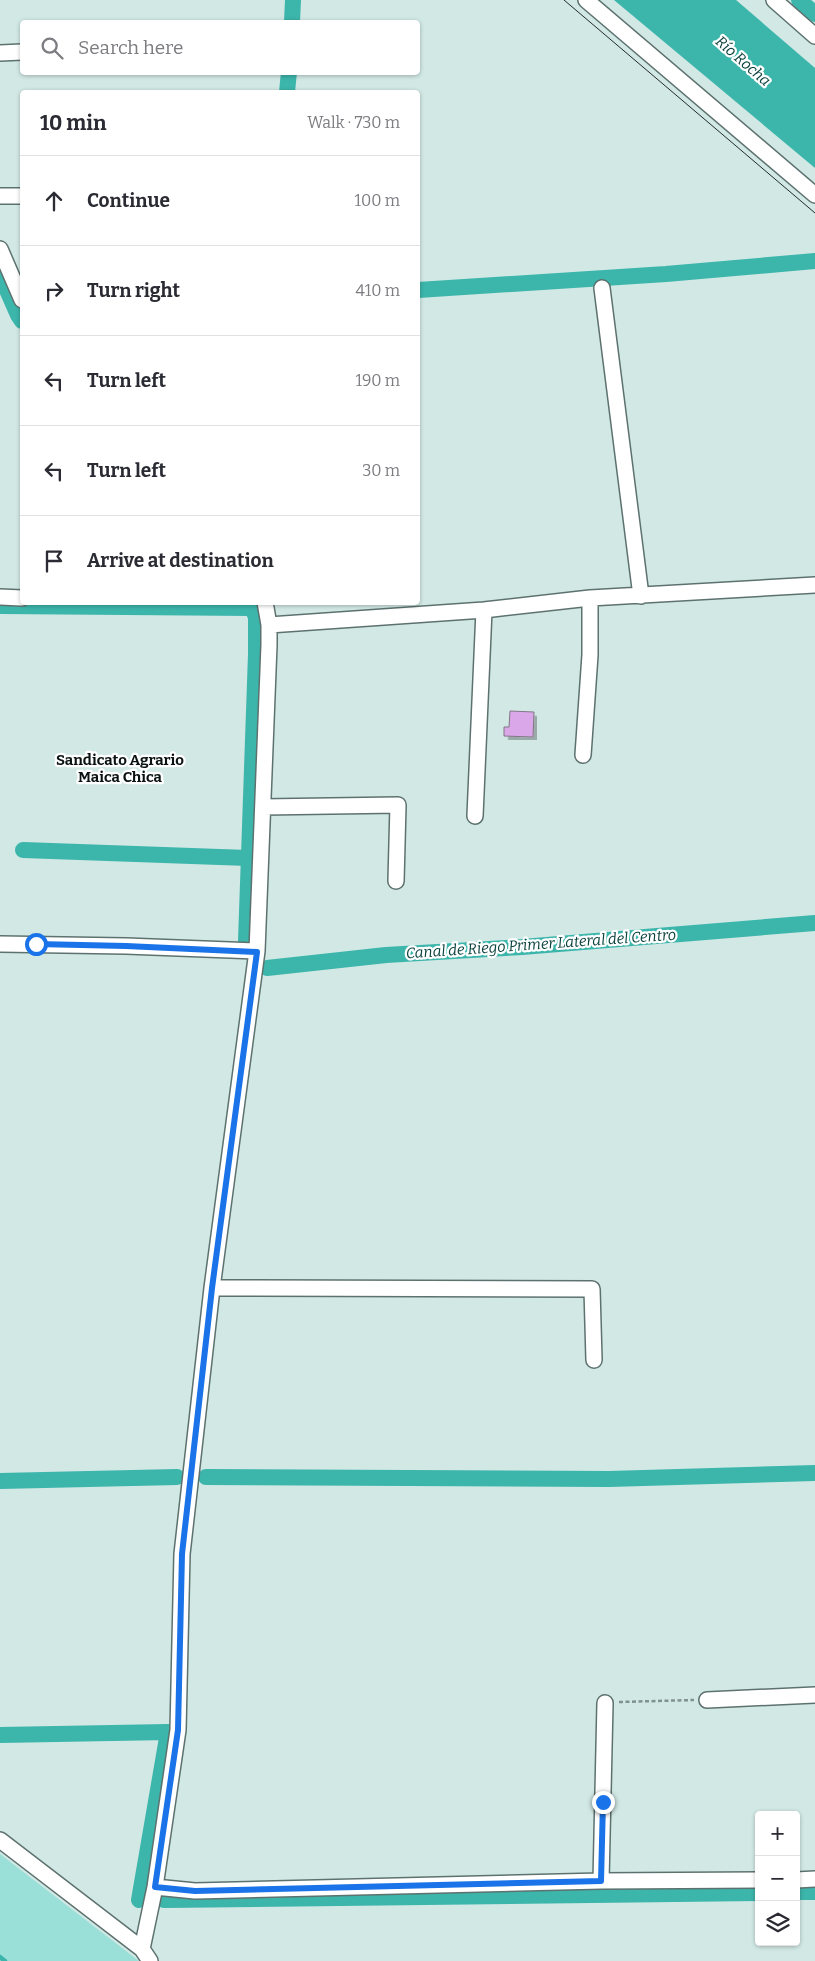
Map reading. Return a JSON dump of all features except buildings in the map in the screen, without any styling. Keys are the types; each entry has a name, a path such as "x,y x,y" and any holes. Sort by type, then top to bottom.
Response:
{"street":[{"path":"586,0 815,195"},
{"path":"774,0 815,36"},
{"path":"0,53 20,52"},
{"path":"0,196 20,196"},
{"path":"0,249 20,291"},
{"path":"602,288 641,596"},
{"path":"269,625 484,610 590,598 815,585"},
{"path":"0,597 20,598"},
{"path":"583,755 590,655 590,598"},
{"path":"146,1955 178,1730 182,1554 212,1288 257,952 269,625 266,605"},
{"path":"475,816 484,610"},
{"path":"262,807 398,805 396,881"},
{"path":"0,944 126,946 257,952"},
{"path":"212,1288 592,1289 594,1360"},
{"path":"707,1700 815,1695"},
{"path":"601,1881 605,1703"},
{"path":"0,1840 146,1955"},
{"path":"800,1880 815,1879"},
{"path":"155,1887 195,1891 601,1881 755,1880"}],"path":[{"path":"605,1703 707,1700"}],"shaded area":[{"path":"0,1854 139,1961 0,1961"}],"water":[{"name":"Río Rocha","path":"614,0 736,0 815,68 815,168"}],"waterway":[{"path":"292,20 293,0"},
{"path":"799,0 815,14"},
{"path":"287,90 289,75"},
{"path":"420,290 666,274 815,261"},
{"name":"Canal de Riego Primer Lateral del Centro","path":"0,274 20,318"},
{"name":"Canal de Riego Primer Lateral del Centro","path":"0,606 252,608 256,617 256,654 246,941"},
{"path":"23,850 248,858"},
{"name":"Canal de Riego Primer Lateral del Centro","path":"267,968 386,955 522,947 815,923"},
{"path":"206,1477 609,1479 815,1473"},
{"path":"0,1481 177,1477"},
{"path":"0,1735 168,1732 139,1900"},
{"path":"800,1892 815,1892"},
{"path":"164,1900 755,1893"},
{"path":"0,1957 5,1961"}],"tram line":[{"path":"564,0 815,213"}],"district":[{"name":"Sandicato Agrario Maica Chica","path":"120,768"}],"route":[{"path":"36,944 257,952 212,1288 182,1554 178,1730 155,1887 195,1891 601,1881 603,1802"}]}
